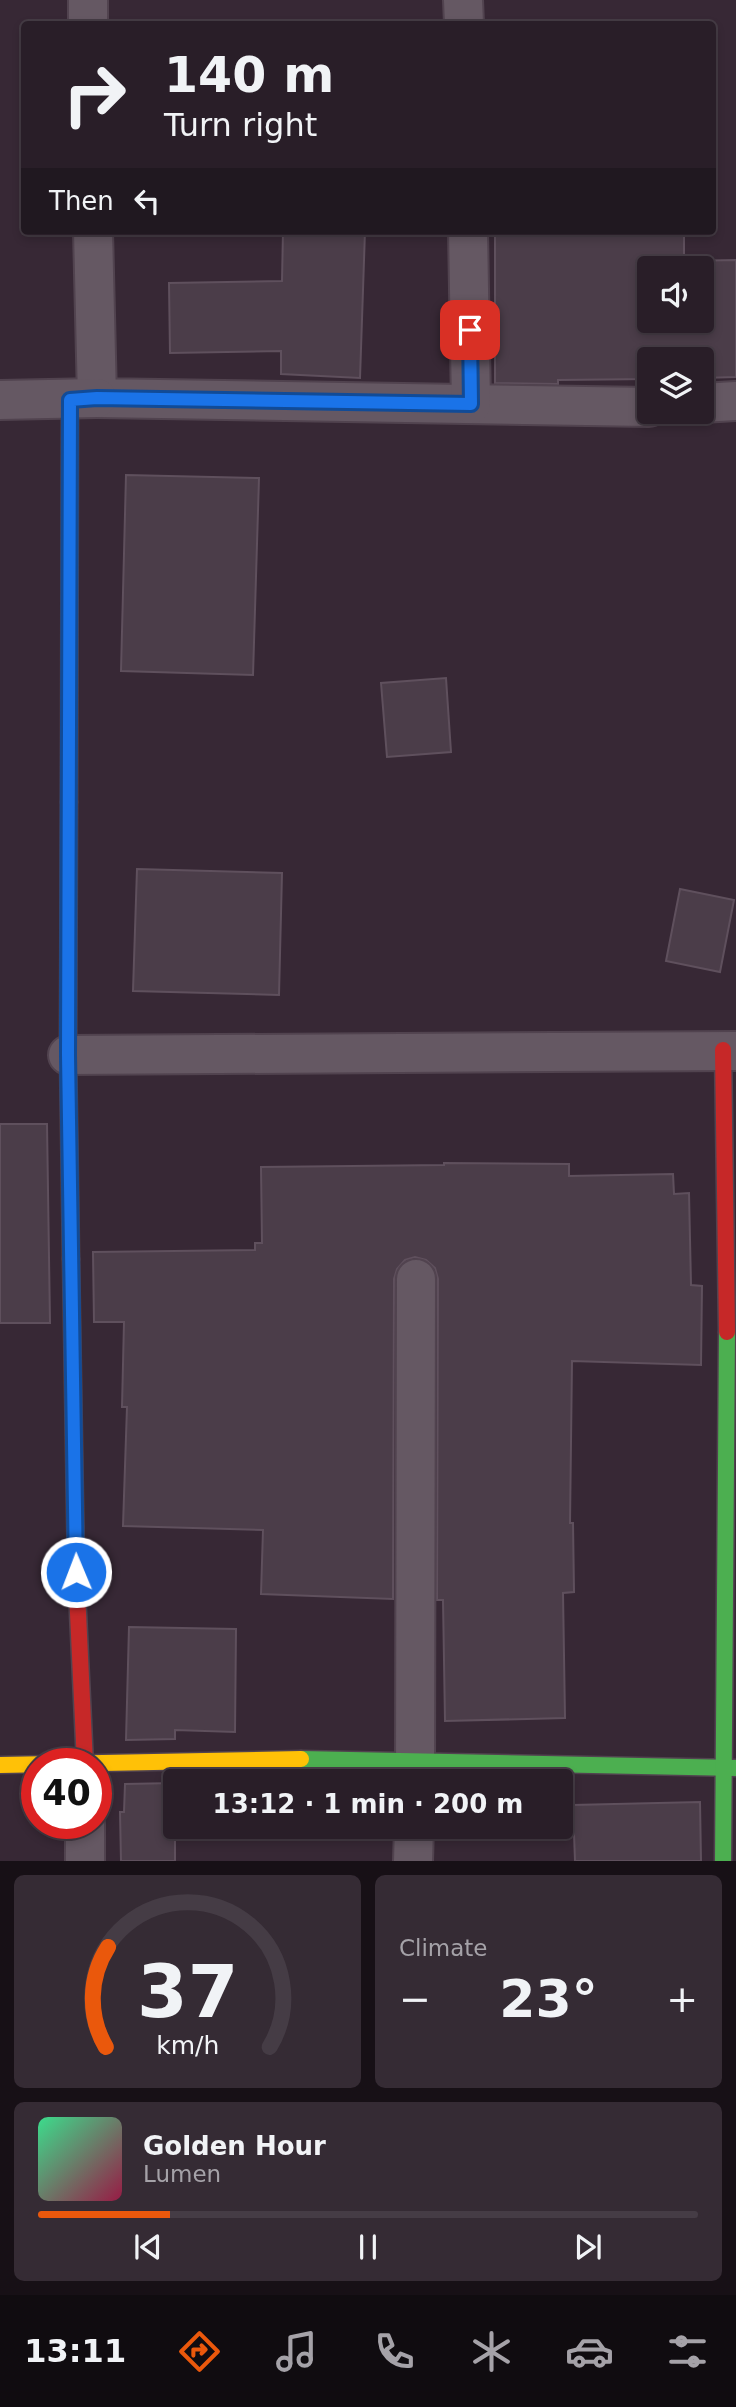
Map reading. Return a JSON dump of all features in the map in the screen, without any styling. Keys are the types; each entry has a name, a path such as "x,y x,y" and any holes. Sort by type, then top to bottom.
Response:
{"street":[{"path":"88,0 88,21"},
{"path":"463,0 464,21"},
{"path":"84,1748 76,1585 68,1055 83,399 93,235"},
{"path":"468,235 471,404"},
{"path":"0,400 637,407"},
{"path":"714,402 736,401"},
{"path":"68,1055 730,1051 727,1348 731,1768 723,1861"},
{"path":"415,1769 416,1279"},
{"path":"112,1762 331,1758 402,1769"},
{"path":"0,1765 21,1765"},
{"path":"573,1770 731,1768"},
{"path":"85,1839 85,1861"},
{"path":"413,1861 414,1839"}],"building":[{"path":"283,235 365,235 360,378 281,374 281,351 170,353 169,283 282,281"},
{"path":"495,235 684,235 684,256 637,256 637,333 714,333 714,260 736,260 736,377 714,378 714,347 637,347 637,379 558,380 558,384 495,383"},
{"path":"126,475 259,478 253,675 121,671"},
{"path":"446,678 451,752 387,757 381,683"},
{"path":"137,869 282,873 279,995 133,991"},
{"path":"680,889 734,900 720,972 666,961"},
{"path":"0,1124 47,1124 50,1323 0,1323"},
{"path":"444,1163 569,1164 569,1176 673,1174 674,1194 689,1193 691,1285 702,1286 701,1365 572,1361 570,1523 573,1523 574,1592 563,1593 565,1718 445,1721 443,1600 437,1600 438,1279 435,1268 426,1260 415,1257 405,1260 397,1269 394,1279 393,1599 261,1594 263,1530 123,1526 127,1407 122,1407 124,1322 94,1322 93,1252 255,1250 255,1243 262,1243 261,1167"},
{"path":"129,1627 236,1629 235,1732 175,1730 175,1739 126,1740"},
{"path":"163,1783 163,1839 175,1839 175,1861 121,1861 120,1812 124,1812 125,1784"},
{"path":"700,1802 701,1861 575,1861 573,1805"}],"traffic: fast":[{"path":"69,802 68,1055 71,1259"},
{"path":"723,1861 727,1332"},
{"path":"301,1759 736,1768"}],"traffic: slow":[{"path":"69,802 70,400"},
{"path":"71,1259 76,1570"},
{"path":"0,1765 301,1759"}],"traffic: jam":[{"path":"723,1050 727,1332"},
{"path":"76,1570 84,1748"}],"route":[{"path":"76,1572 68,1055 70,400 97,398 471,404 470,330"}]}
